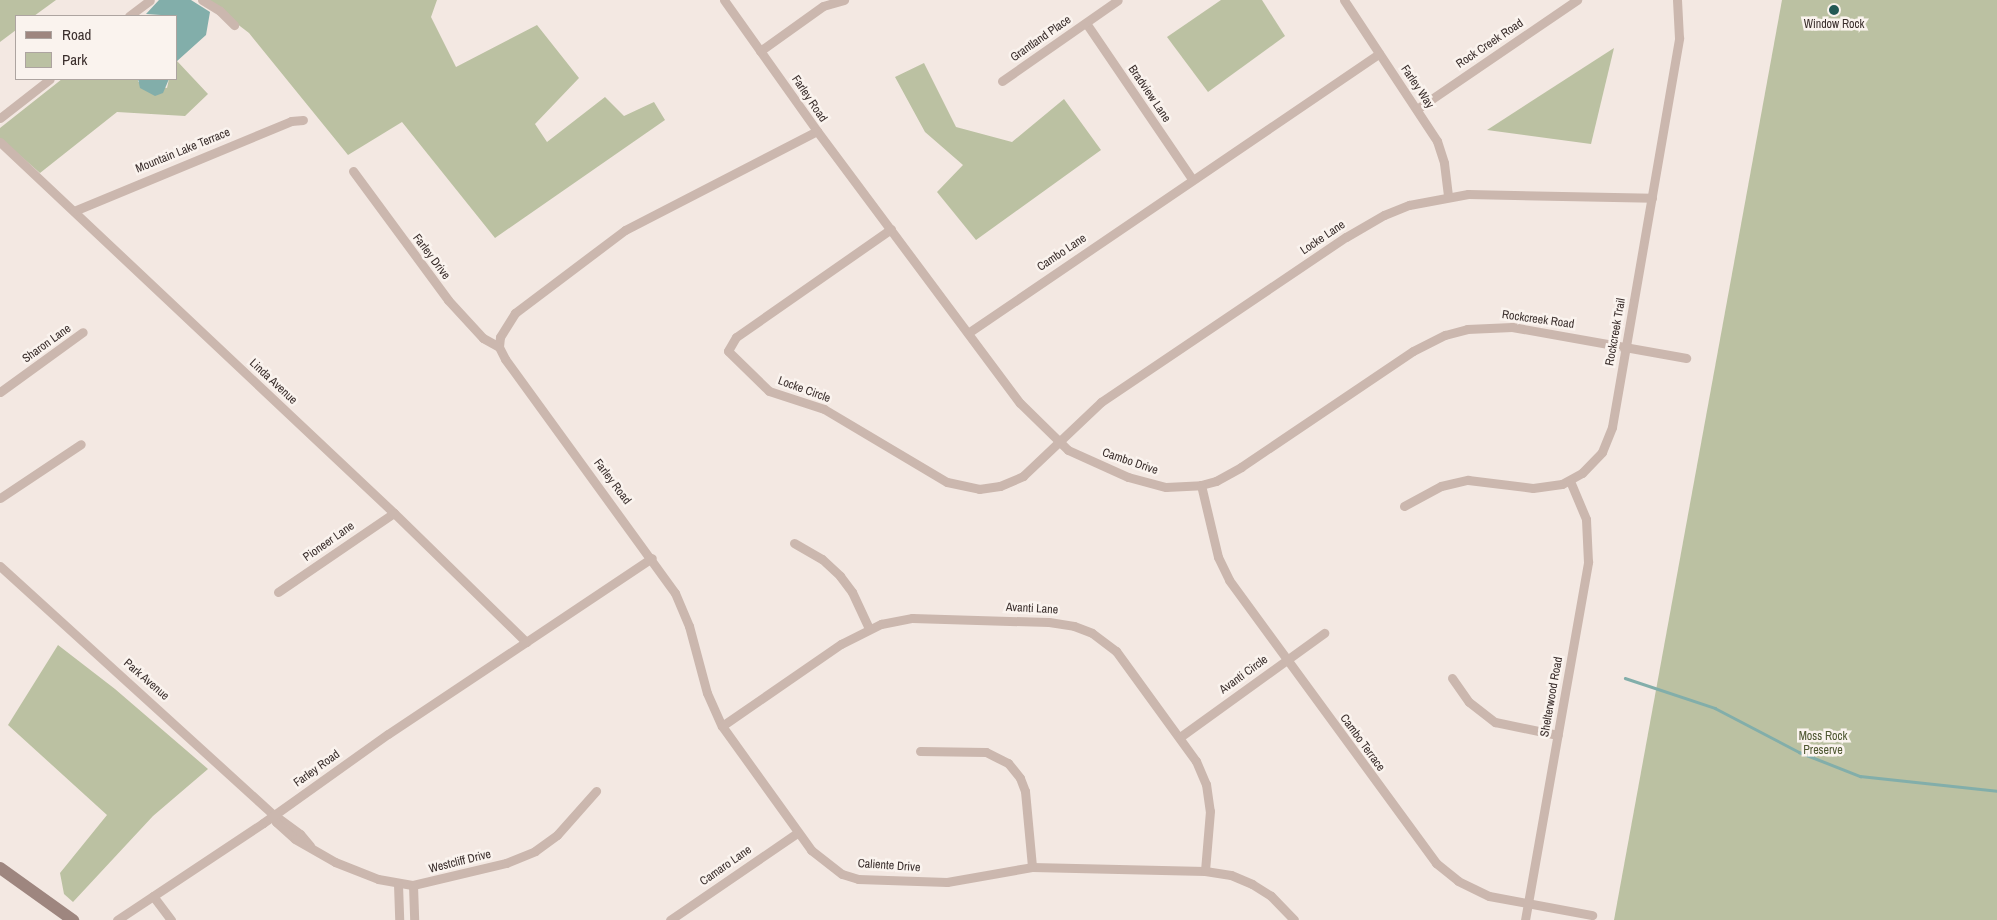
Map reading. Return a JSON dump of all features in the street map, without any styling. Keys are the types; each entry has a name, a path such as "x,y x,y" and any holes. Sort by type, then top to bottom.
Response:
{"street":[{"path":"130,15 150,0"},
{"path":"202,0 220,11 234,25"},
{"name":"Farley Road","path":"117,920 652,558 499,347 502,330 515,313 600,247 639,221 817,131 724,0"},
{"path":"760,51 825,3 844,0"},
{"name":"Grantland Place","path":"1002,81 1118,0"},
{"name":"Rock Creek Road","path":"1417,109 1577,0"},
{"name":"Rockcreek Trail","path":"1404,506 1441,486 1468,480 1533,488 1570,481 1593,464 1608,441 1626,348 1679,38 1677,0"},
{"name":"Farley Way","path":"1347,1 1378,54 1417,109 1441,151 1448,196"},
{"name":"Bradview Lane","path":"1086,23 1192,179"},
{"name":"Cambo Lane","path":"968,333 1378,54"},
{"path":"0,118 49,80"},
{"name":"Mountain Lake Terrace","path":"74,212 291,121 303,120"},
{"path":"817,131 968,333"},
{"name":"Linda Avenue","path":"0,142 394,513 526,642"},
{"name":"Farley Drive","path":"353,171 448,300 483,338 499,347"},
{"name":"Locke Lane","path":"1058,442 1101,402 1365,225 1409,205 1448,196 1652,198"},
{"name":"Locke Circle","path":"891,230 736,337 729,346 731,356 769,391 824,409 935,475 959,486 987,488 1014,482 1058,442"},
{"name":"Rockcreek Road","path":"1394,364 1445,335 1483,327 1526,329 1686,358"},
{"name":"Sharon Lane","path":"0,392 83,332"},
{"name":"Cambo Drive","path":"968,333 1010,391 1058,442 1082,458 1147,483 1166,487 1201,485 1242,467 1394,364"},
{"path":"0,498 81,444"},
{"name":"Shelterwood Road","path":"1525,920 1589,552 1586,519 1570,481"},
{"name":"Cambo Terrace","path":"1201,485 1222,567 1286,660 1436,863 1478,892 1528,904 1592,915"},
{"name":"Pioneer Lane","path":"278,592 394,513"},
{"path":"794,543 822,560 840,576 852,592 869,628"},
{"name":"Caliente Drive","path":"652,558 683,609 707,693 722,726 797,833 821,860 858,879 957,882 1032,867 1205,871 1230,875 1252,884 1271,896 1294,920"},
{"name":"Park Avenue","path":"0,566 274,815"},
{"name":"Avanti Lane","path":"722,726 841,644 869,628 912,618 1049,622 1083,629 1116,651 1180,737 1199,767 1209,798 1210,829 1205,871"},
{"name":"Avanti Circle","path":"1180,737 1324,633"},
{"path":"1452,678 1469,702 1495,722 1558,735"},
{"path":"920,752 986,752 1008,763 1020,778 1025,791 1032,867"},
{"name":"Westcliff Drive","path":"274,815 281,817 310,846 351,869 398,884 413,885 506,863 535,852 557,835 596,791"},
{"name":"Camaro Lane","path":"670,920 797,833"},
{"path":"0,868 73,920"},
{"path":"398,884 399,920"},
{"path":"413,885 414,920"},
{"path":"153,896 171,920"}],"green space":[{"path":"0,0 56,0 35,15 15,15 15,31 0,42"},
{"path":"206,0 437,0 431,17 456,67 537,25 579,78 535,124 547,142 605,97 624,116 654,102 665,120 495,238 402,122 348,155 249,33"},
{"path":"1221,0 1262,0 1285,36 1208,92 1167,37"},
{"name":"Moss Rock Preserve","path":"1782,0 1997,0 1997,920 1614,920"},
{"path":"1614,48 1591,144 1487,130"},
{"path":"178,62 208,94 185,116 117,112 40,173 0,138 0,128 61,80 138,80 138,82 167,88 169,80 178,80"},
{"path":"924,63 956,127 1012,142 1064,99 1101,150 976,240 937,192 963,165 925,132 895,77"},
{"path":"58,645 115,689 208,769 153,816 73,902 64,894 60,873 107,815 8,725"}],"water":[{"path":"159,0 191,0 210,12 206,35 178,60 178,15 146,14"},
{"path":"138,80 169,80 163,93 155,96 140,88"}],"waterway":[{"path":"1625,678 1715,708 1799,752 1860,776 1997,791"}],"place":[{"name":"Window Rock","path":"1834,10"}]}
